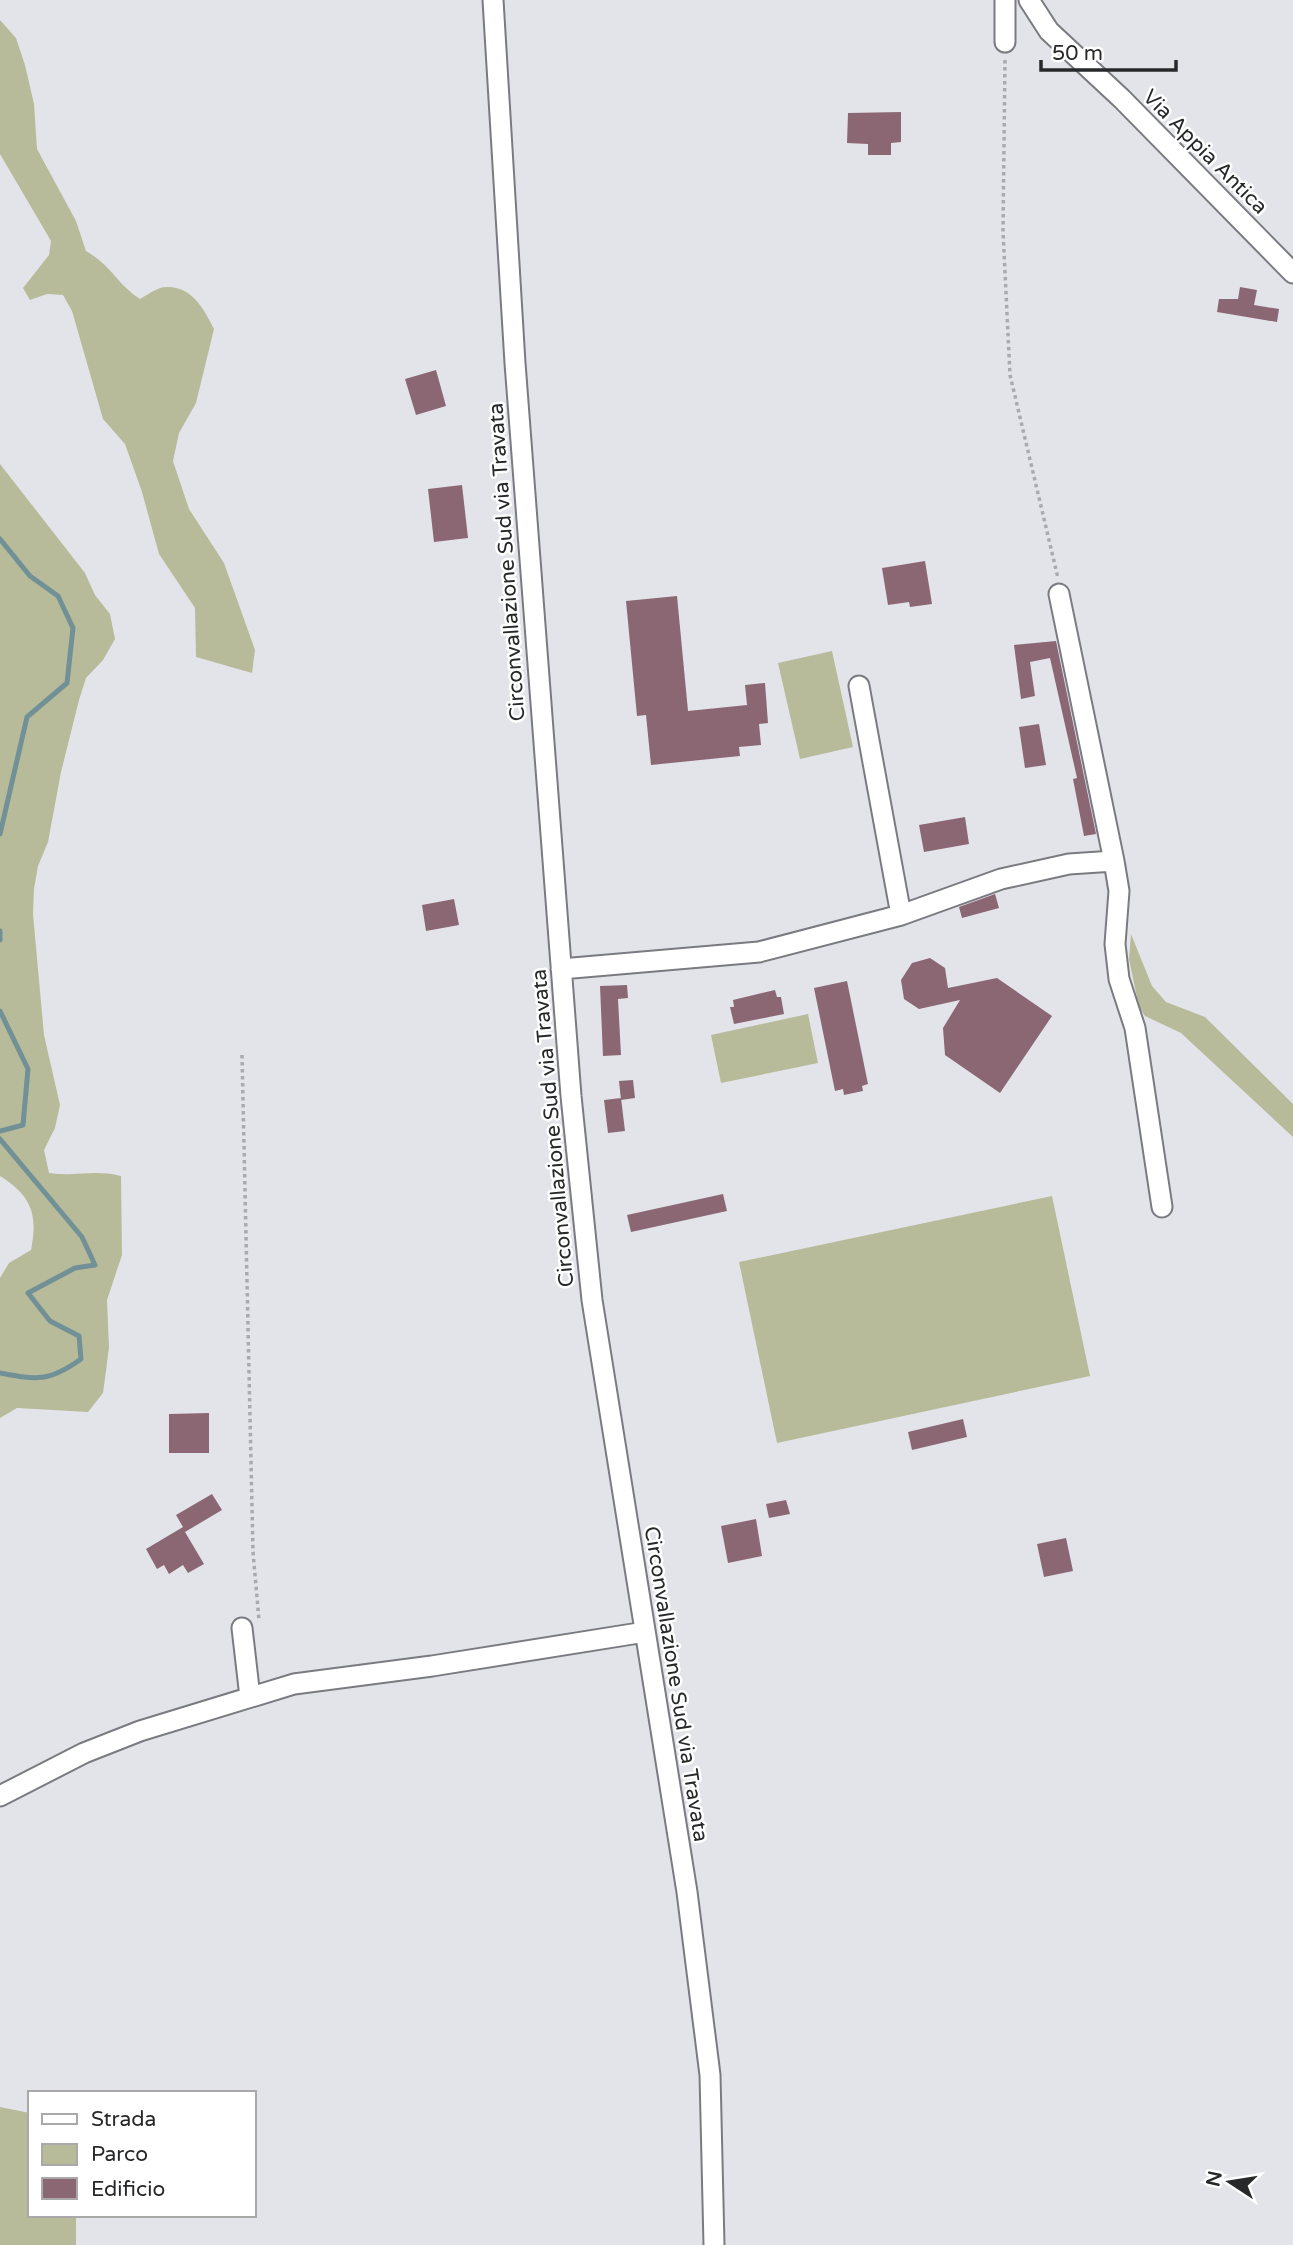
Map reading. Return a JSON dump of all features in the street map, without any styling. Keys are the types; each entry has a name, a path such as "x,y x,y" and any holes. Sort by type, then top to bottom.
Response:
{"street":[{"name":"Circonvallazione Sud via Travata","path":"493,0 515,363 561,969 592,1300 687,1892 710,2075 713,2245"},
{"path":"1005,0 1005,42"},
{"name":"Via Appia Antica","path":"1029,0 1049,31 1122,99 1293,273"},
{"path":"1059,594 1069,629 1114,861 1119,891 1115,944 1119,979 1135,1028 1162,1207"},
{"path":"859,686 901,915"},
{"path":"561,969 759,952 901,915 1001,879 1069,864 1114,861"},
{"path":"250,1697 251,1628"},
{"path":"0,1796 85,1753 139,1731 294,1684 432,1667 645,1632"}],"path":[{"path":"1005,42 1003,231 1010,375 1056,566 1059,594"},
{"path":"242,1055 253,1552 251,1628"}],"green space":[{"path":"0,20 16,38 25,65 34,104 37,149 76,221 86,251 140,299 163,287 183,290 196,300 214,329 196,403 179,433 173,461 189,509 224,563 255,650 252,673 196,657 195,608 159,554 125,444 103,419 72,311 63,295 47,294 30,300 23,288 49,255 51,241 0,154"},
{"path":"0,464 85,573 95,595 110,614 115,639 103,660 86,678 79,700 61,772 48,842 38,866 33,914 44,1035 60,1105 55,1128 44,1150 49,1173 102,1173 121,1176 122,1255 107,1300 109,1347 103,1393 88,1412 17,1408 0,1418 0,1278 9,1263 31,1250 34,1226 26,1199 0,1176"},
{"path":"832,651 853,747 800,759 778,663"},
{"path":"1131,934 1152,986 1166,1002 1205,1017 1293,1104 1293,1137 1181,1033 1145,1016 1139,1007 1129,959"},
{"path":"808,1014 818,1063 721,1083 711,1035"},
{"path":"1052,1196 1090,1376 777,1443 739,1262"},
{"path":"0,2107 28,2113 28,2217 76,2217 76,2245 0,2245"}],"building":[{"path":"901,112 901,142 891,143 891,155 868,155 868,144 847,143 848,113"},
{"path":"1240,287 1257,290 1254,305 1279,309 1277,322 1217,312 1219,299 1238,299"},
{"path":"436,370 446,406 416,415 405,379"},
{"path":"462,485 468,538 434,542 428,489"},
{"path":"925,561 932,604 910,607 909,602 888,605 882,568"},
{"path":"677,596 688,711 747,705 745,685 765,683 768,723 759,724 761,745 739,747 740,756 651,765 646,715 637,716 626,601"},
{"path":"1056,641 1096,834 1084,836 1073,779 1077,778 1050,658 1030,662 1035,696 1021,699 1014,645"},
{"path":"1039,724 1046,765 1025,768 1019,727"},
{"path":"965,817 969,844 924,852 919,825"},
{"path":"995,894 999,908 962,918 959,907"},
{"path":"454,899 459,925 426,931 422,905"},
{"path":"930,958 945,968 948,988 997,978 1052,1016 1000,1093 945,1055 943,1028 960,1000 919,1009 904,999 901,980 912,963"},
{"path":"847,981 868,1084 862,1086 863,1091 844,1095 843,1089 835,1091 814,988"},
{"path":"627,985 628,998 618,999 621,1055 603,1056 600,986"},
{"path":"775,990 777,997 781,997 784,1014 734,1024 730,1007 734,1007 733,1000"},
{"path":"633,1080 635,1098 621,1100 619,1081"},
{"path":"621,1098 625,1131 608,1133 604,1100"},
{"path":"723,1194 727,1211 631,1232 627,1215"},
{"path":"209,1413 209,1453 169,1453 169,1414"},
{"path":"963,1419 967,1437 912,1450 908,1432"},
{"path":"212,1494 222,1510 185,1532 204,1564 188,1573 183,1565 169,1574 164,1565 157,1569 146,1549 183,1527 176,1515"},
{"path":"786,1500 790,1514 769,1518 766,1504"},
{"path":"756,1519 762,1556 728,1563 721,1526"},
{"path":"1066,1538 1073,1571 1044,1577 1037,1544"}],"waterway":[{"path":"0,539 30,576 58,596 73,628 67,683 27,717 0,834"},
{"path":"0,931 0,940"},
{"path":"0,1011 28,1069 23,1125 0,1131"},
{"path":"0,1139 82,1237 95,1265 75,1268 28,1293 50,1321 79,1336 81,1359 60,1372 42,1377 0,1373"}]}
